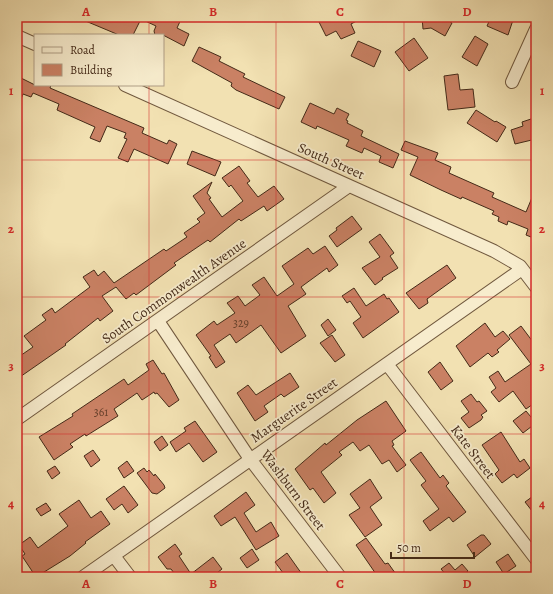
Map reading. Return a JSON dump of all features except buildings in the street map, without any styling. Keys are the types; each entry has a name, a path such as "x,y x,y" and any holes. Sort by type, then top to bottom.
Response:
{"street":[{"path":"512,82 536,29"},
{"path":"17,36 34,44"},
{"name":"South Street","path":"127,86 494,250 511,260 522,269 536,287"},
{"name":"South Commonwealth Avenue","path":"17,420 349,186"},
{"name":"Marguerite Street","path":"83,577 522,269"},
{"name":"Washburn Street","path":"158,321 250,459 340,577"},
{"name":"Kate Street","path":"386,364 536,559"},
{"path":"114,556 130,577"}]}
